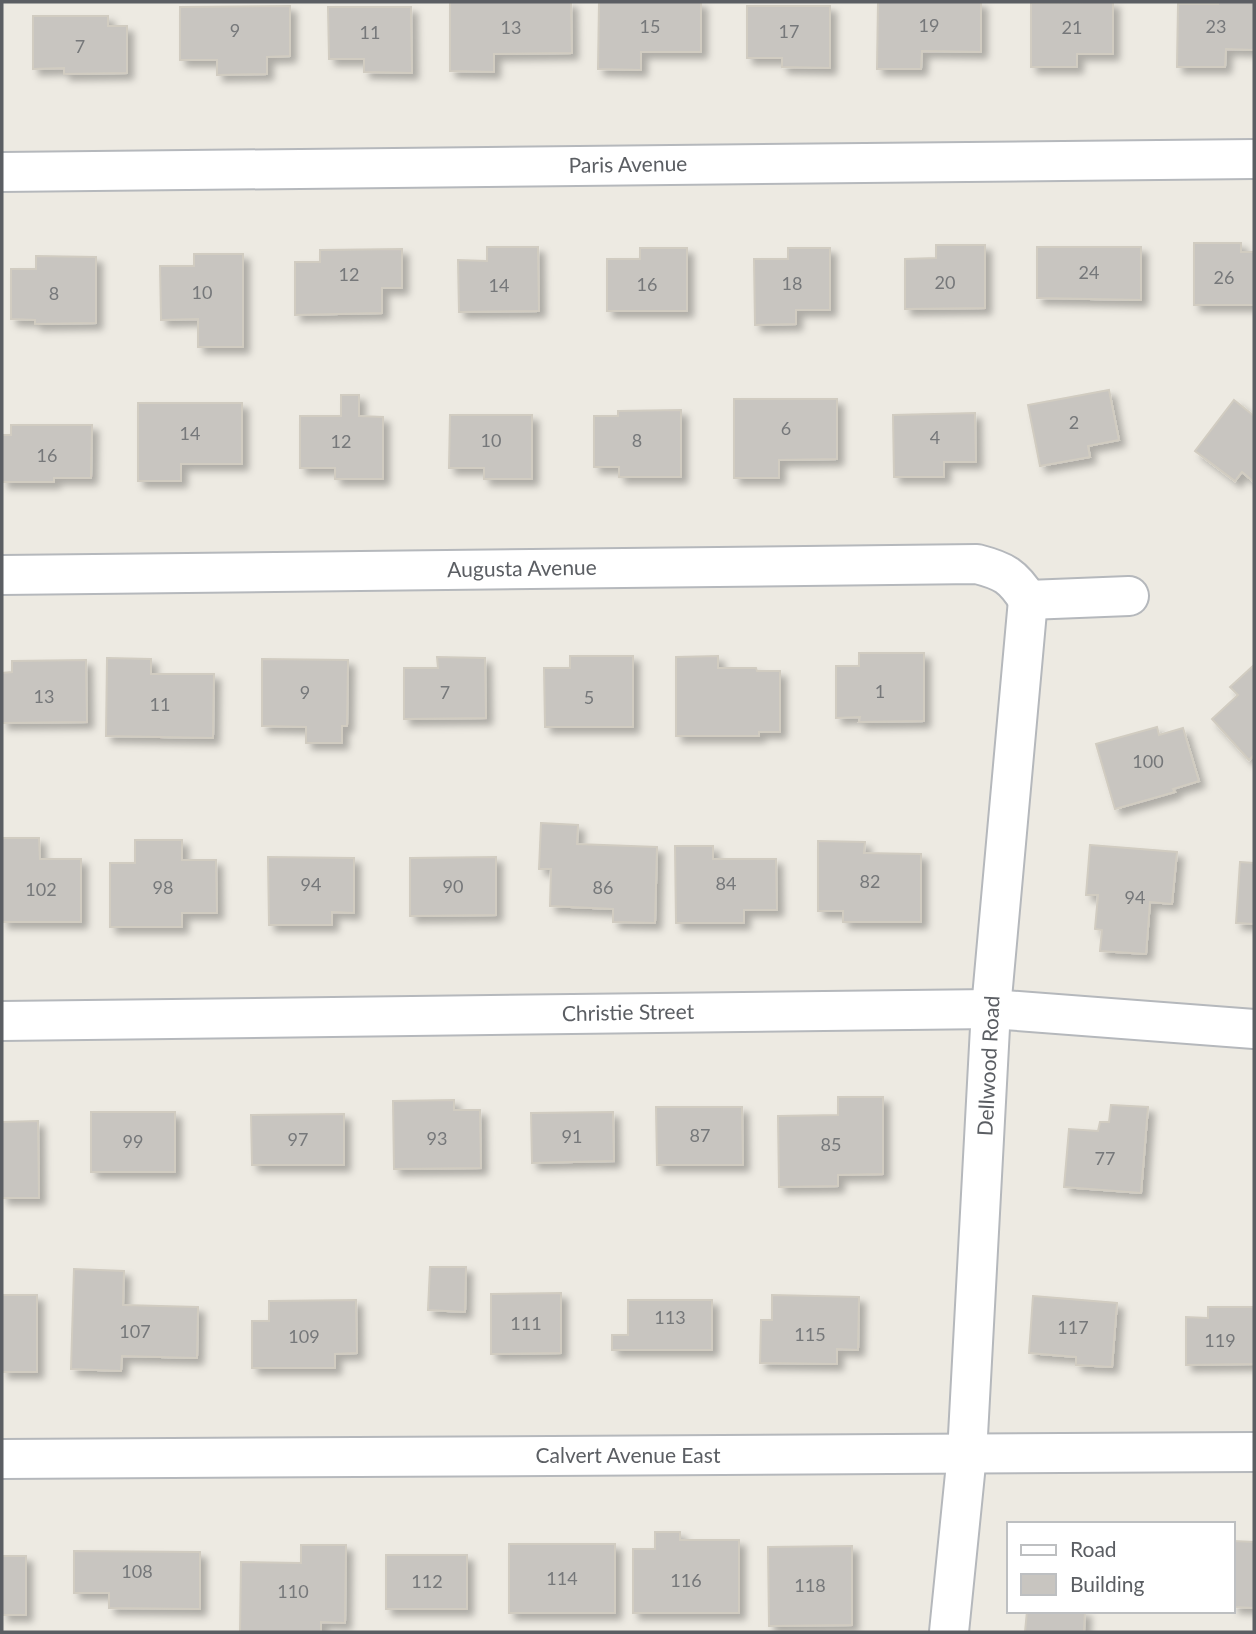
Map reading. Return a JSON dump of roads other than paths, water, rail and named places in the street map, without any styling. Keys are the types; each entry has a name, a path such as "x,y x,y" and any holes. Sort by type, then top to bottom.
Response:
{"street":[{"name":"Paris Avenue","path":"2,172 1254,159"},
{"name":"Augusta Avenue","path":"2,575 977,564 1000,570 1017,583 1028,600"},
{"path":"1028,600 1129,596"},
{"name":"Dellwood Road","path":"949,1632 967,1454 991,1009 1028,600"},
{"name":"Christie Street","path":"2,1021 991,1009 1254,1029"},
{"name":"Calvert Avenue East","path":"2,1459 1254,1452"}]}
